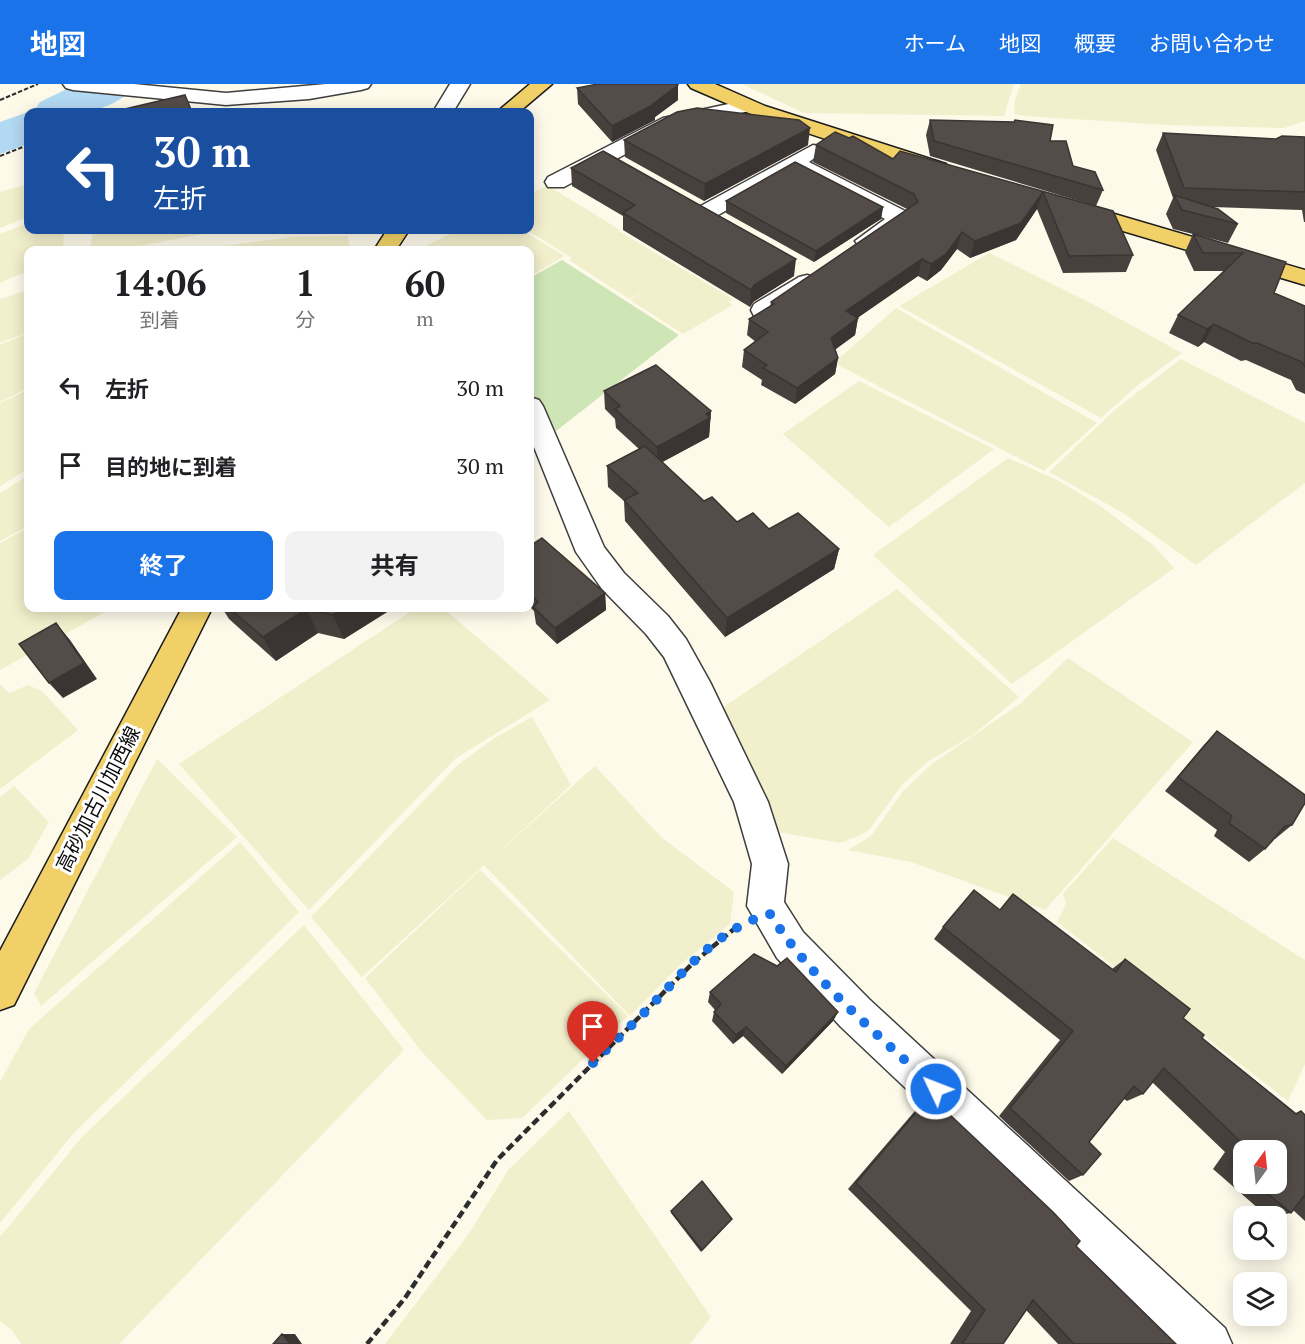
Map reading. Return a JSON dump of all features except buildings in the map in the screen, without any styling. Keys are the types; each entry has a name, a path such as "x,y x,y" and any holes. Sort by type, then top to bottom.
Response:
{"main road":[{"path":"512,108 542,84"},
{"path":"698,84 747,106 872,149 963,176"},
{"path":"1054,203 1305,278"},
{"name":"高砂加古川加西線","path":"0,991 195,612"}],"street":[{"path":"73,84 244,98 309,93 362,84"},
{"path":"445,108 460,84"},
{"path":"556,182 670,122 747,106"},
{"path":"705,213 820,147"},
{"path":"603,157 624,168"},
{"path":"793,162 901,218 853,250"},
{"path":"685,202 725,224"},
{"path":"763,310 820,273 795,264"},
{"path":"534,416 591,552 613,581 669,640 699,692 751,802 770,864 765,906 790,945 855,1013 1209,1344"}],"path":[{"path":"0,100 38,84"},
{"path":"0,156 24,147"},
{"path":"367,1344 405,1298 445,1242 497,1160 693,963 734,929 750,919 770,914"}],"shaded area":[{"path":"742,84 1014,84 1004,116 804,113"},
{"path":"1021,84 1305,84 1305,121 1284,128 1167,125 1025,116 1014,114 1015,99"},
{"path":"24,185 24,219 0,228 0,192"},
{"path":"547,185 620,230 600,242 619,231 733,299 728,302 733,305 683,334 630,300 647,289 629,299 569,260 572,258 533,234 534,192"},
{"path":"24,225 24,234 64,234 63,246 24,246 24,273 0,283 0,234"},
{"path":"92,234 203,234 140,246 91,246"},
{"path":"449,234 529,234 565,256 534,274 534,246 426,246"},
{"path":"348,236 349,246 225,246 292,237"},
{"path":"989,253 1085,300 1182,353 1138,385 1101,418 899,306"},
{"path":"24,291 24,334 0,343 0,299"},
{"path":"896,308 1097,423 1044,471 834,363"},
{"path":"24,335 24,390 0,402 0,345"},
{"path":"1181,359 1305,423 1305,483 1196,565 1123,513 1049,472 1117,408"},
{"path":"859,381 994,449 889,527 783,434"},
{"path":"24,392 24,471 0,486 0,403"},
{"path":"1008,458 1059,481 1100,506 1153,545 1174,568 1012,684 873,555"},
{"path":"24,478 24,528 0,541 0,493"},
{"path":"24,530 24,612 105,612 0,670 0,543"},
{"path":"897,589 1019,697 973,735 927,762 901,786 870,829 861,835 840,843 778,832 719,710"},
{"path":"410,612 448,612 550,700 456,758 309,910 179,764"},
{"path":"1068,658 1193,742 1045,910 911,862 848,850 871,836 903,791 932,764 1021,703"},
{"path":"0,684 9,693 28,685 42,691 78,730 0,789"},
{"path":"532,717 571,785 488,862 595,766 661,837 734,892 730,924 680,965 630,1016 484,865 362,977 311,917 459,764 493,739"},
{"path":"157,759 237,837 41,1006 34,993"},
{"path":"14,786 49,822 28,859 0,880 0,797"},
{"path":"1113,838 1305,960 1305,1064 1288,1101 1057,922 1066,904 1063,894"},
{"path":"240,842 299,912 73,1134 0,1223 0,1082 29,1029"},
{"path":"480,870 628,1016 522,1118 487,1120 421,1051 365,978"},
{"path":"304,925 404,1050 119,1344 21,1344 12,1330 0,1321 0,1237 82,1137"},
{"path":"569,1111 711,1317 690,1344 385,1344 468,1235 509,1169"}],"green space":[{"path":"562,260 679,335 556,431 534,402 534,276"}],"waterway":[{"path":"64,108 113,84"},
{"path":"0,140 24,128"}],"route":[{"path":"593,1063 693,963 734,929 750,919 770,914 790,945 855,1013 936,1089"}]}
